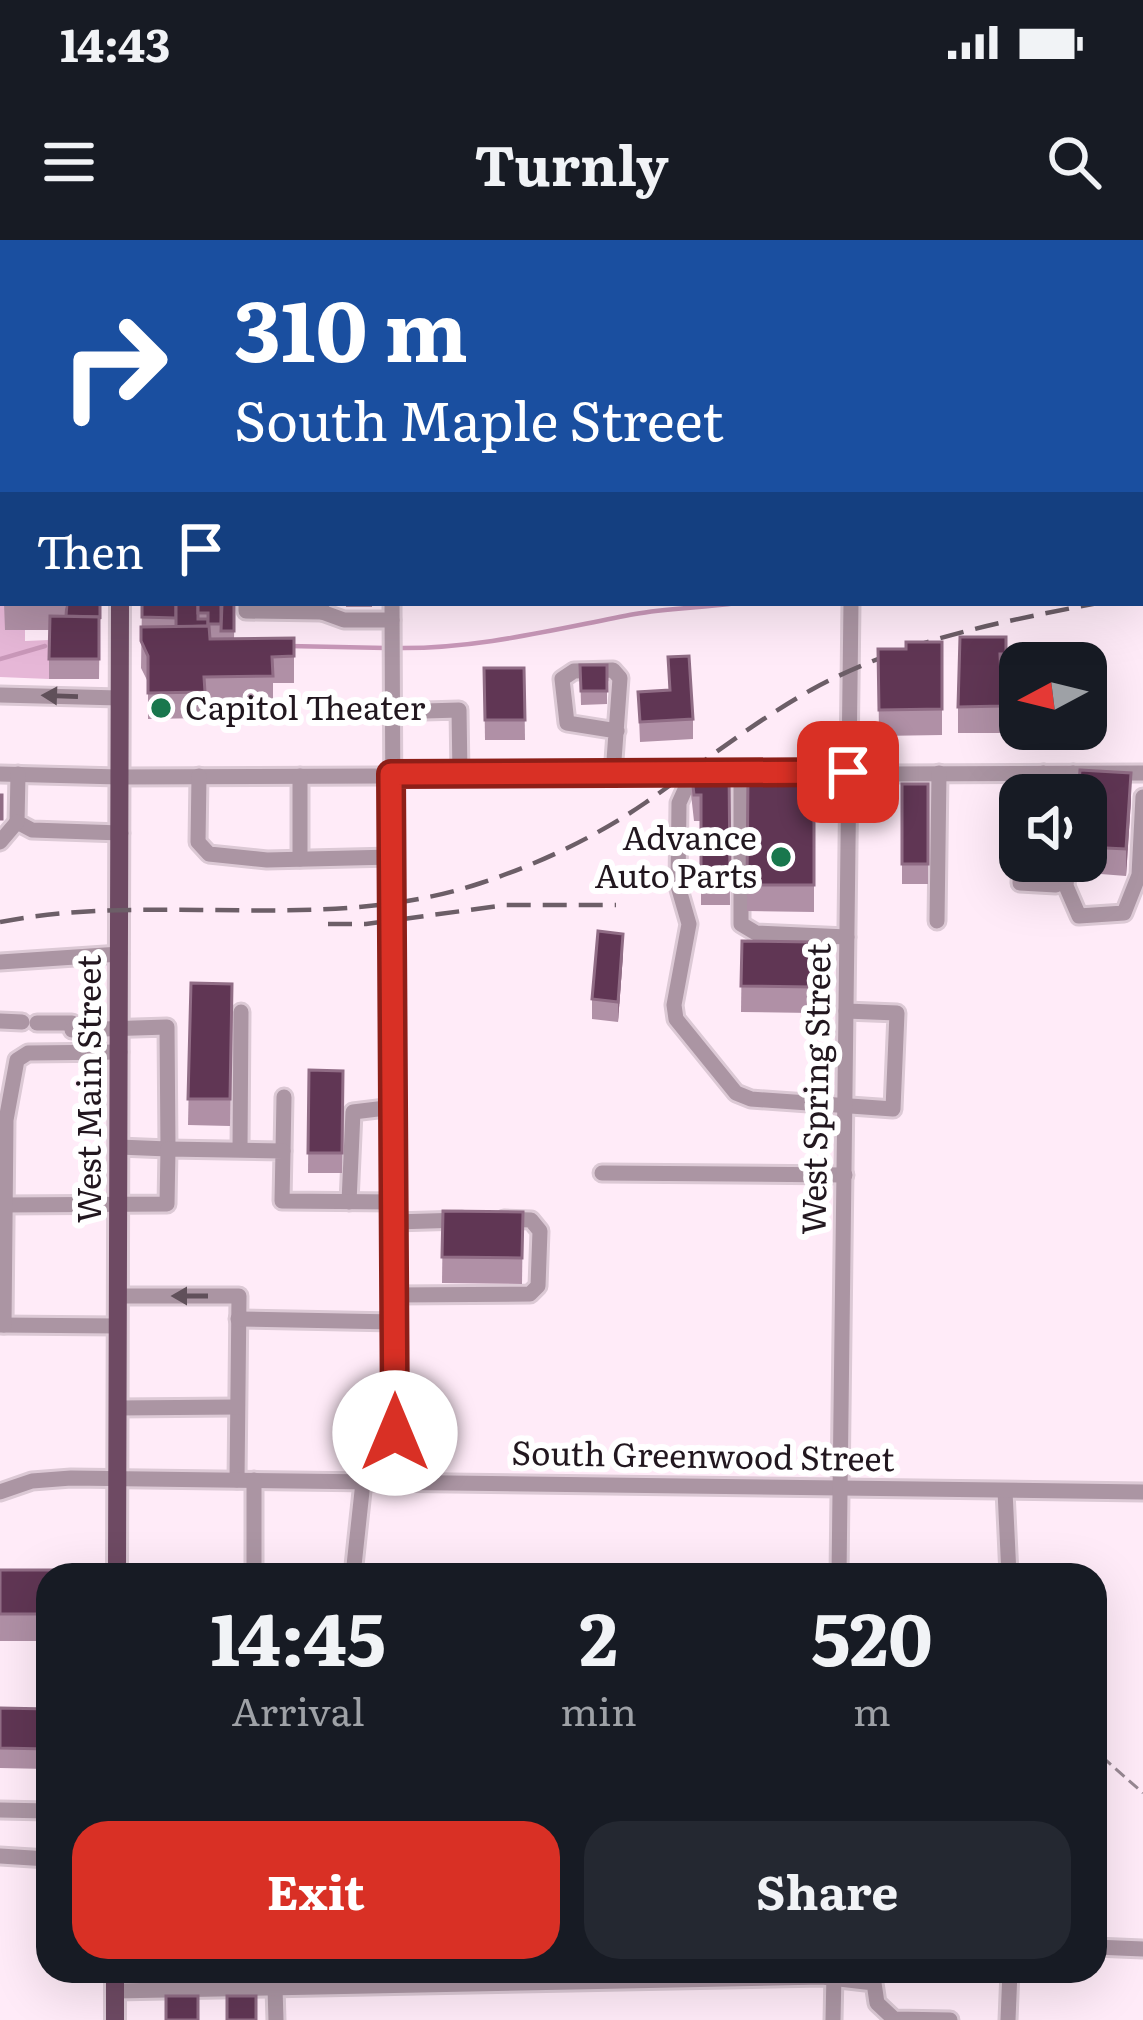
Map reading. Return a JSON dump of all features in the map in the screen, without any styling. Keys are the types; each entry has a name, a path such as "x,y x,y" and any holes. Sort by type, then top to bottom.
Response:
{"main road":[{"name":"West Main Street","path":"117,1563 120,606"},
{"path":"115,1983 115,2020"}],"street":[{"path":"246,606 246,611 321,608 344,620 392,612 395,1481"},
{"name":"West Spring Street","path":"839,1563 850,606"},
{"path":"613,774 617,731 620,678 613,670 574,671 562,679 567,723 617,731"},
{"path":"0,694 120,698"},
{"path":"392,712 459,710 460,774"},
{"path":"937,921 939,772"},
{"path":"0,842 17,822 9,774 1143,773"},
{"path":"692,774 679,803 678,886 689,915 674,1005 681,1030 736,1093 751,1099 893,1109 897,1013 846,1011"},
{"path":"741,774 741,924 756,933 847,937"},
{"path":"199,776 198,842 209,854 300,860 392,857"},
{"path":"300,776 300,860"},
{"path":"1066,882 1079,916 1124,913 1139,875 1143,797"},
{"path":"17,822 32,830 121,833"},
{"path":"1020,882 1056,882"},
{"path":"0,962 120,955"},
{"path":"240,1149 241,1012"},
{"path":"0,1022 167,1028 168,1148 167,1204 1,1204"},
{"path":"118,1326 2,1325 1,1204 6,1120 17,1060 28,1053 120,1052"},
{"path":"284,1097 282,1201 395,1202"},
{"path":"350,1202 353,1112 394,1107"},
{"path":"119,1147 283,1151"},
{"path":"602,1173 845,1175"},
{"path":"395,1222 472,1219"},
{"path":"395,1295 530,1294 538,1286 540,1231 531,1220 492,1219"},
{"path":"118,1296 238,1296 238,1407 253,1563"},
{"path":"238,1319 395,1322"},
{"path":"117,1408 238,1407"},
{"name":"South Greenwood Street","path":"0,1492 32,1480 117,1479 1143,1492"},
{"path":"354,1563 363,1482"},
{"path":"1005,1491 1008,1563"},
{"path":"0,1810 36,1811"},
{"path":"0,1856 36,1858"},
{"path":"1107,1948 1143,1949"},
{"path":"161,1983 275,1988 490,1983"},
{"path":"833,2020 834,1983"},
{"path":"875,1983 877,2003 894,2019 950,2020"},
{"path":"1008,2020 1010,1983"},
{"path":"275,1988 276,2020"}],"path":[{"path":"1107,1761 1143,1792"}],"shaded area":[{"path":"0,606 5,606 25,630 25,641 49,640 49,679 0,677"}],"building":[{"path":"67,606 100,606 100,619 66,616"},
{"path":"142,606 176,606 176,618 142,617"},
{"path":"176,606 198,606 198,619 208,619 208,626 176,627"},
{"path":"198,606 221,606 221,624 208,624 208,613 198,613"},
{"path":"222,606 234,606 234,631 221,631"},
{"path":"50,616 99,617 99,659 49,659"},
{"path":"209,626 210,639 294,638 294,656 272,657 273,676 204,677 205,692 148,693 148,656 141,627"},
{"path":"960,637 1006,637 1006,642 999,642 999,706 958,707"},
{"path":"906,642 942,642 942,709 879,710 878,649 906,649"},
{"path":"689,656 693,719 640,722 638,692 670,690 668,657"},
{"path":"580,665 607,665 607,691 581,691"},
{"path":"484,668 524,668 525,720 485,720"},
{"path":"729,767 730,879 701,879 701,795 694,795 691,768"},
{"path":"1080,770 1131,773 1126,849 1107,848 1107,774 1080,774"},
{"name":"Advance Auto Parts","path":"748,776 814,776 814,885 747,885"},
{"path":"902,784 928,784 928,864 902,864"},
{"path":"598,931 623,934 618,1002 592,999"},
{"path":"742,941 813,942 812,987 741,986"},
{"path":"191,983 232,984 230,1099 188,1099"},
{"path":"309,1070 343,1071 342,1153 308,1153"},
{"path":"443,1211 523,1212 522,1258 442,1257"},
{"path":"0,1570 36,1570 36,1614 0,1614"},
{"path":"0,1708 36,1709 36,1749 0,1748"},
{"path":"166,1996 198,1996 198,2020 166,2020"},
{"path":"227,1996 256,1996 256,2020 227,2020"}],"waterway":[{"path":"397,648 487,642 647,612 706,606"},
{"path":"0,659 45,646"},
{"path":"289,646 386,648"}],"railway":[{"path":"0,922 120,910 362,907 481,883 606,828 768,716 845,673 951,635 1083,606"},
{"path":"328,924 366,924 506,905 616,905"}],"place":[{"name":"Capitol Theater","path":"161,708"},
{"name":"Advance Auto Parts","path":"781,857"}],"route":[{"path":"395,1433 391,774 848,772"}]}
